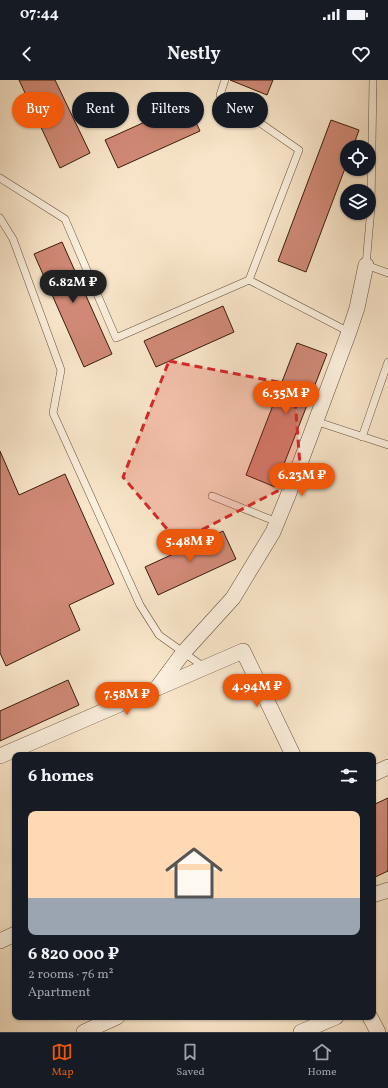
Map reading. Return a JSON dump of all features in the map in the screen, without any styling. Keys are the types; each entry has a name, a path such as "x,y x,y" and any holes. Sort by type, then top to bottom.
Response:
{"street":[{"path":"156,688 183,653 233,598 246,578 277,522 349,332 357,308 366,265"},
{"path":"0,756 243,651 292,752"},
{"path":"376,773 388,768"},
{"path":"376,894 388,890"},
{"path":"0,941 12,935"},
{"path":"84,1032 110,1020"},
{"path":"301,1032 329,1020"},
{"path":"372,1020 378,1032"}],"lane":[{"path":"0,178 65,219 116,338 249,280 299,150 220,95 225,80"},
{"path":"373,80 371,208 366,265 388,273"},
{"path":"0,218 13,239 61,370 53,413 140,605 159,635 204,667"},
{"path":"249,280 349,332"},
{"path":"362,437 388,362"},
{"path":"316,421 388,445"},
{"path":"212,496 277,522"}],"highlighted area":[{"path":"169,361 294,385 301,479 178,542 123,477"}],"building":[{"path":"19,80 55,80 61,92 25,92"},
{"path":"230,80 273,80 268,92 260,92"},
{"path":"64,99 72,115 72,128 78,128 90,153 60,168 41,128 64,128"},
{"path":"331,120 359,130 355,140 340,140 340,176 342,176 306,272 278,261"},
{"path":"137,126 137,128 199,128 200,131 118,168 105,140"},
{"path":"62,242 112,354 84,367 34,254"},
{"path":"223,306 234,332 156,367 144,341"},
{"path":"297,343 327,354 275,487 246,475"},
{"path":"0,451 19,495 65,474 114,584 69,605 80,630 6,666 0,653"},
{"path":"223,531 236,559 158,595 145,567"},
{"path":"68,680 79,705 0,741 0,711"},
{"path":"388,798 388,871 376,877 376,804"}]}
